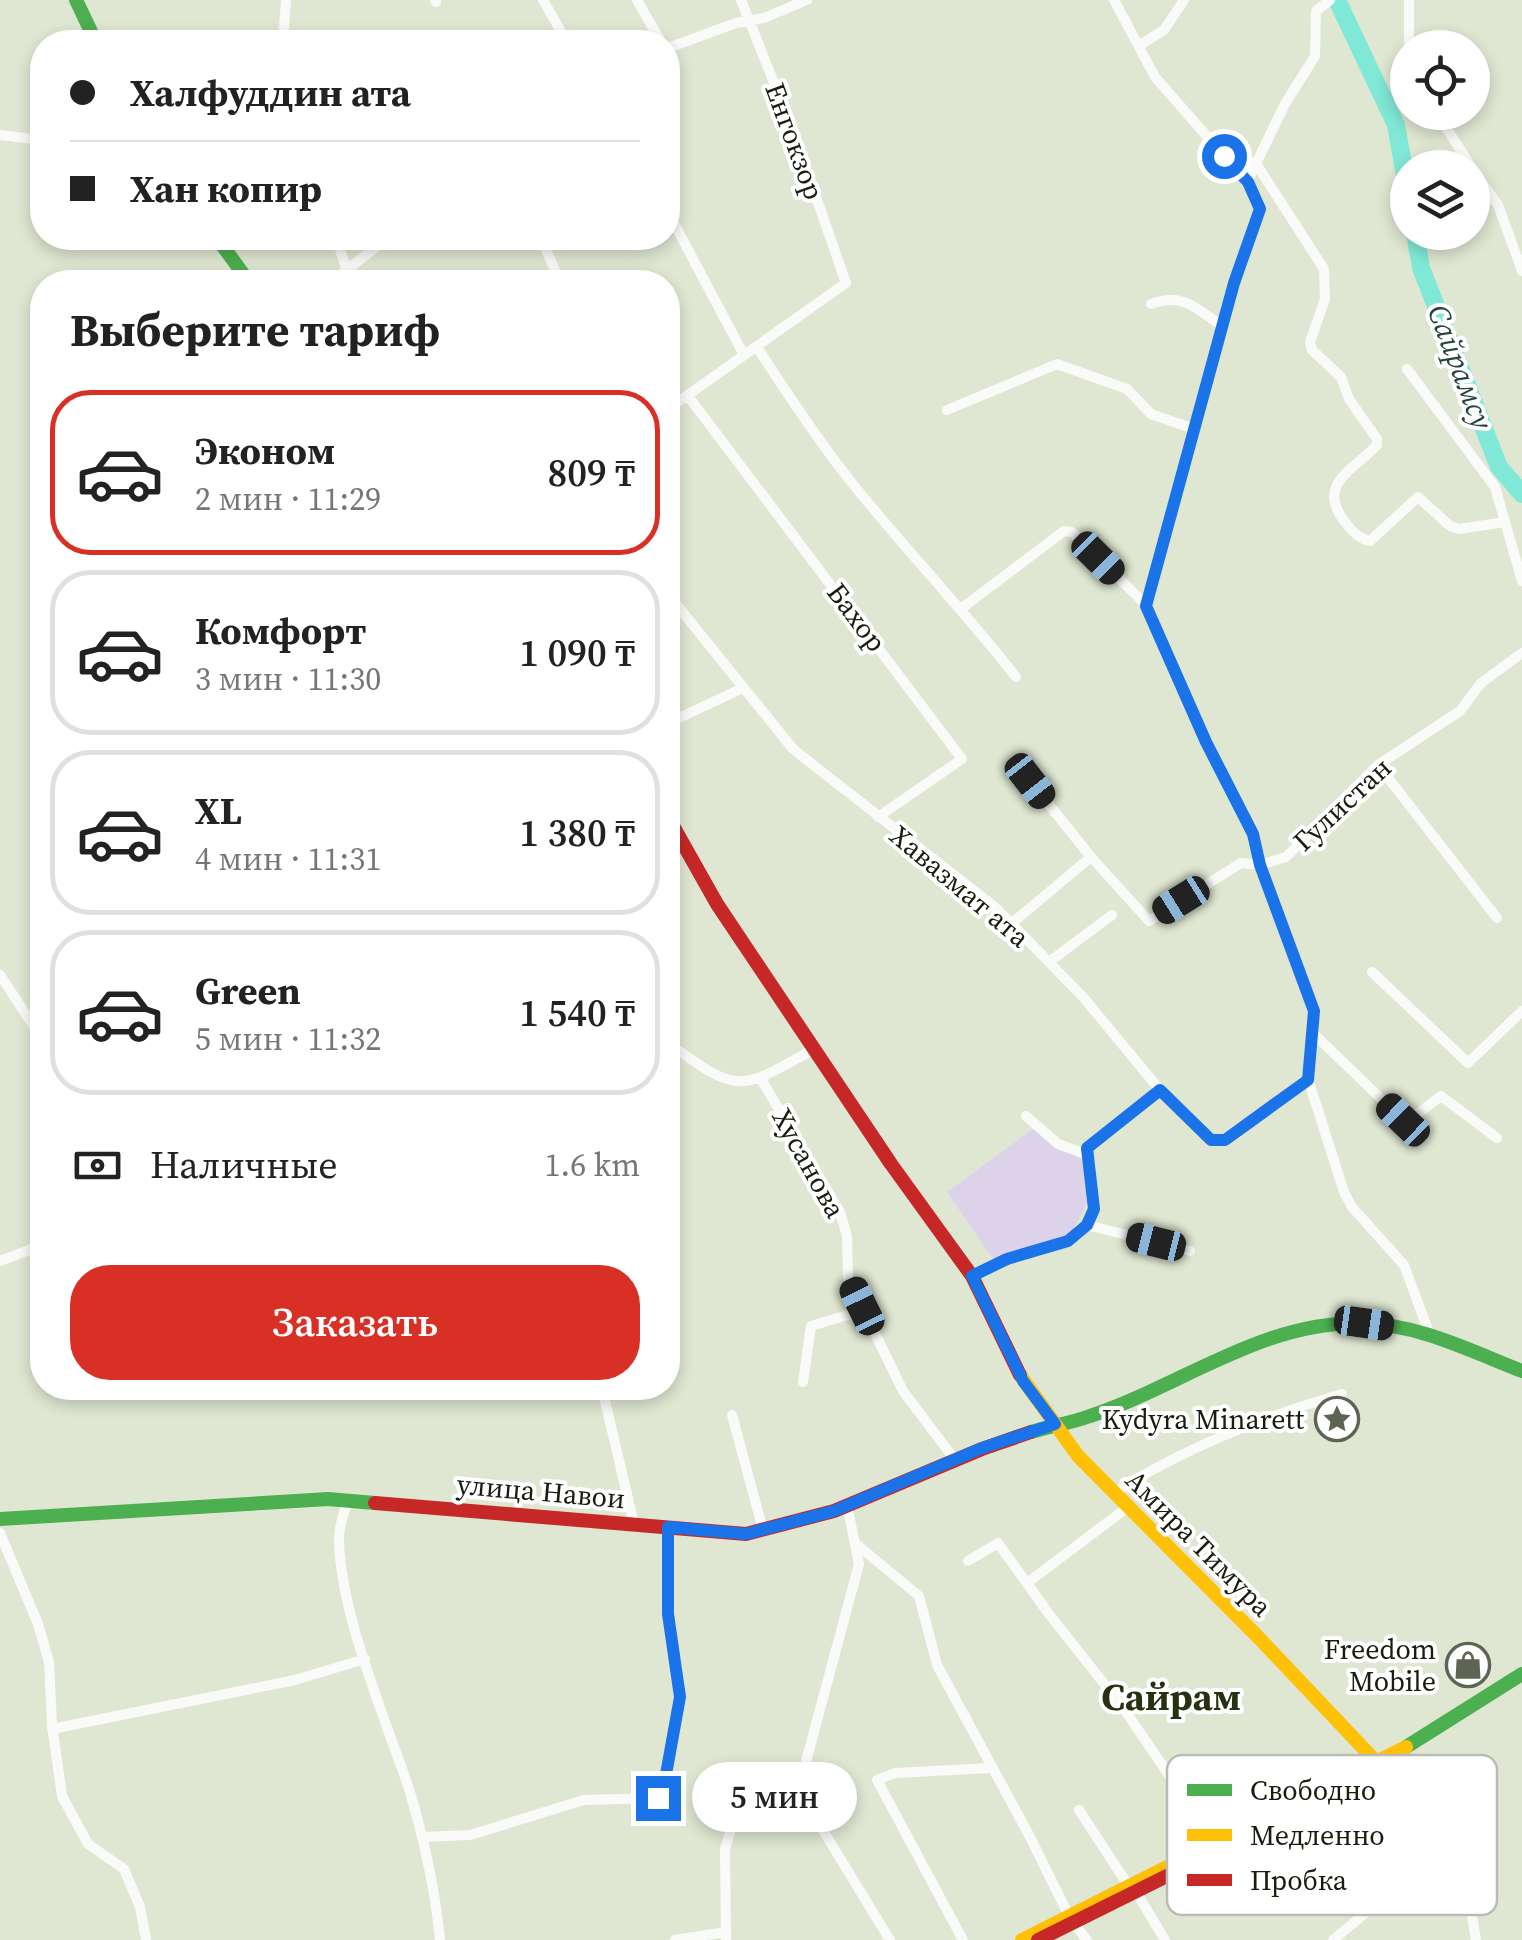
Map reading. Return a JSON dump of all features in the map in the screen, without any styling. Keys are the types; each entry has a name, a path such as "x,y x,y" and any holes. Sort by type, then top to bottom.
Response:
{"street":[{"path":"76,0 90,30"},
{"path":"284,30 286,0"},
{"path":"543,0 561,30"},
{"path":"637,0 654,30"},
{"name":"Енгокзор","path":"740,0 792,128 846,283 757,347"},
{"path":"680,44 807,0"},
{"path":"1114,0 1155,77 1248,182 1260,209 1222,326 1146,606"},
{"path":"1140,45 1164,30 1184,0"},
{"path":"1248,182 1285,104 1316,56 1316,12 1330,0"},
{"path":"1409,30 1410,0"},
{"path":"0,135 30,139"},
{"path":"1255,162 1324,269 1326,298 1310,342 1312,350 1341,377 1349,400 1377,439 1378,445 1342,476 1334,493 1336,509 1363,540 1370,542 1418,497 1450,526 1506,522"},
{"path":"1490,194 1522,271"},
{"path":"680,235 744,356"},
{"path":"340,250 347,270 373,250"},
{"path":"1151,304 1170,297 1190,304 1222,326"},
{"path":"680,401 757,347 800,416 850,481 962,608 1016,677"},
{"path":"946,410 1058,364 1127,389 1151,414 1194,430"},
{"path":"1406,369 1495,486 1522,581"},
{"name":"Бахор","path":"688,396 962,759 878,818"},
{"path":"962,608 1064,531 1072,532 1146,606 1206,742 1253,834 1260,865 1314,1011 1308,1080 1348,1200 1404,1265 1430,1335"},
{"name":"Хавазмат ата","path":"680,609 793,749 996,908 1049,962 1160,1090 1211,1140 1225,1140 1308,1080"},
{"name":"Гулистан","path":"1030,781 1148,921 1241,863 1260,865 1286,857 1378,765 1460,710 1481,684 1522,653"},
{"path":"680,717 744,688"},
{"path":"1378,765 1497,918"},
{"name":"Амира Тимура","path":"680,838 716,904 972,1276 1023,1381 1078,1456 1370,1755"},
{"path":"1012,924 1091,856"},
{"path":"1049,962 1112,915"},
{"path":"1372,972 1468,1063 1522,1012"},
{"path":"0,974 30,1020"},
{"path":"1313,1034 1403,1120 1412,1118 1441,1096 1497,1138"},
{"name":"Хусанова","path":"680,1052 715,1077 737,1083 761,1079 814,1049"},
{"name":"Хусанова","path":"761,1079 840,1212 847,1236 848,1278 904,1391 955,1460"},
{"path":"972,1276 1007,1259 1068,1241 1087,1225 1094,1209 1087,1148 1160,1090"},
{"path":"1026,1116 1058,1144 1088,1154"},
{"path":"1087,1225 1190,1250"},
{"path":"0,1261 30,1250"},
{"path":"803,1382 811,1326 864,1310"},
{"name":"улица Навои","path":"0,1519 348,1500 746,1534 847,1505 955,1460 1055,1424 1089,1417 1272,1337 1323,1326 1364,1323 1430,1335 1522,1370"},
{"path":"1114,1493 1214,1442 1300,1406 1342,1394"},
{"path":"605,1400 634,1524"},
{"path":"732,1415 763,1530"},
{"path":"348,1500 338,1534 346,1590 364,1659 423,1837 436,1896 440,1940"},
{"path":"847,1505 859,1564 800,1784 813,1814 890,1940"},
{"path":"1027,1583 1128,1507"},
{"path":"423,1837 470,1836 584,1800 658,1798 663,1791 680,1697 668,1614 668,1527"},
{"path":"0,1533 38,1624 49,1662 52,1729 62,1796 88,1844 124,1868 140,1907 146,1940"},
{"path":"855,1543 919,1596 937,1666 1070,1918 1086,1940"},
{"path":"968,1561 998,1543 1124,1708 1167,1772"},
{"path":"52,1729 294,1680 364,1659"},
{"path":"1394,1755 1522,1674"},
{"path":"963,1940 876,1780 895,1773 992,1768"},
{"path":"675,1940 726,1936 726,1849 736,1812 773,1804 800,1784"},
{"path":"1079,1810 1164,1940"},
{"path":"1132,1887 1167,1869"},
{"path":"1022,1940 1167,1870"},
{"path":"1333,1940 1363,1915"},
{"name":"Амира Тимура","path":"1472,1915 1476,1940"},
{"path":"1038,1940 1070,1918"}],"shaded area":[{"path":"1033,1129 1083,1161 1087,1203 1070,1235 994,1260 947,1192"}],"waterway":[{"name":"Сайрамсу","path":"1337,0 1396,125 1400,150"},
{"name":"Сайрамсу","path":"1418,250 1421,268 1499,467 1522,494"}],"traffic: fast":[{"path":"76,0 90,30"},
{"path":"226,250 240,270"},
{"path":"1031,1432 1124,1403 1256,1344 1325,1325 1362,1323 1403,1328 1522,1371"},
{"path":"0,1519 328,1499 375,1503"},
{"path":"1406,1747 1522,1674"}],"traffic: slow":[{"path":"1020,1375 1078,1456 1370,1755"},
{"path":"1390,1755 1406,1747 1398,1755"},
{"path":"1022,1940 1167,1867"}],"traffic: jam":[{"path":"680,838 717,904 891,1164 972,1276 1020,1375"},
{"path":"375,1503 746,1534 834,1511 1031,1432"},
{"path":"1038,1940 1167,1876"}],"place":[{"name":"Kydyra Minarett","path":"1337,1419"},
{"name":"Freedom Mobile","path":"1468,1665"}],"district":[{"name":"Сайрам","path":"1171,1697"}],"route":[{"path":"658,1798 663,1791 680,1697 668,1614 668,1527 746,1534 834,1511 982,1448 1055,1424 1023,1381 972,1276 1007,1259 1068,1241 1087,1225 1094,1209 1087,1148 1160,1090 1211,1140 1225,1140 1308,1080 1314,1011 1260,865 1253,834 1206,742 1146,606 1234,283 1260,209 1248,182 1224,156"}]}
